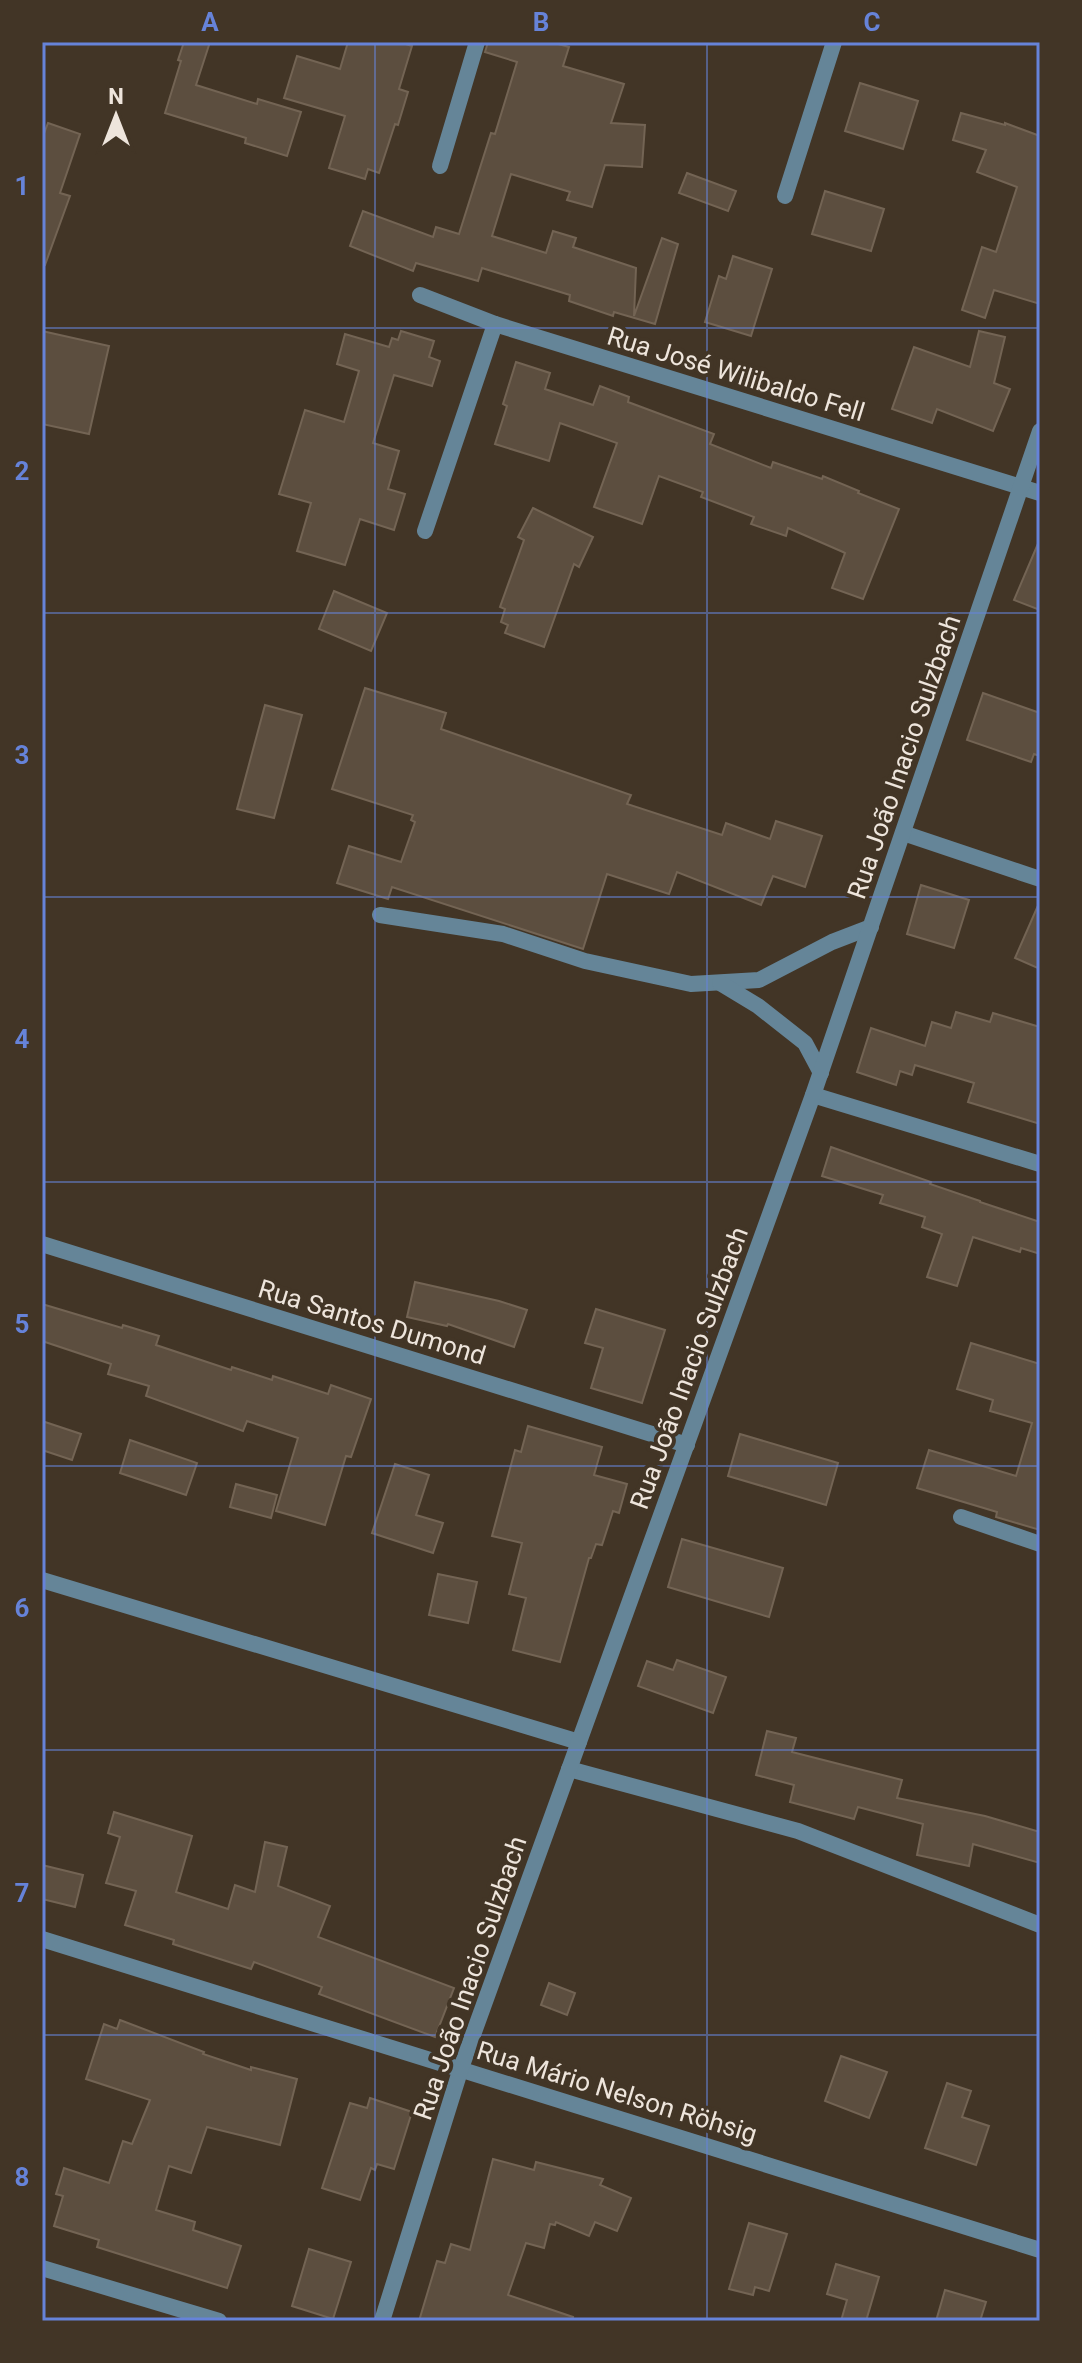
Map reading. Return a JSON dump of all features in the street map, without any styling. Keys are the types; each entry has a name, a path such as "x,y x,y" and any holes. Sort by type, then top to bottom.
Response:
{"street":[{"path":"440,166 477,42"},
{"path":"785,196 834,42"},
{"name":"Rua José Wilibaldo Fell","path":"420,295 495,324 1040,493"},
{"path":"425,531 495,324"},
{"name":"Rua João Inacio Sulzbach","path":"382,2321 461,2068 821,1073 1040,431"},
{"path":"903,833 1040,879"},
{"path":"380,915 503,934 585,961 691,984 759,980 832,942 871,927"},
{"path":"719,982 758,1006 805,1043 821,1073"},
{"path":"813,1095 1040,1164"},
{"name":"Rua Santos Dumond","path":"42,1244 687,1445"},
{"path":"961,1517 1040,1544"},
{"path":"42,1580 579,1742"},
{"path":"569,1769 798,1831 1040,1925"},
{"name":"Rua Mário Nelson Röhsig","path":"42,1939 1040,2250"},
{"path":"42,2268 219,2321"}],"building":[{"path":"184,42 210,42 196,85 257,104 258,99 301,112 287,156 245,143 246,138 165,113"},
{"path":"348,42 399,42 412,46 399,89 408,92 398,125 395,124 379,173 368,169 365,179 329,168 345,116 284,98 297,56 340,69"},
{"path":"488,42 551,42 569,47 563,66 624,84 611,123 645,125 642,167 605,165 592,207 567,200 570,192 511,174 492,236 546,253 553,231 576,238 573,247 636,268 634,316 662,238 678,244 655,324 614,312 613,316 569,301 570,295 482,268 478,281 416,263 413,271 350,246 363,211 433,237 436,227 459,234 517,62 485,52"},
{"path":"860,83 918,101 903,149 845,131"},
{"path":"961,113 1005,123 1040,136 1040,304 994,290 985,318 962,310 982,247 996,252 1017,187 977,172 986,150 953,140"},
{"path":"48,123 80,134 60,193 70,196 45,265 42,264 42,139"},
{"path":"687,173 736,191 728,211 679,193"},
{"path":"825,191 884,209 871,251 812,234"},
{"path":"733,256 772,269 751,336 705,322 719,276 726,279"},
{"path":"42,331 109,346 89,434 42,424"},
{"path":"401,331 434,341 429,357 440,361 432,386 394,375 373,443 399,451 388,489 405,494 394,530 360,519 345,565 297,551 311,503 279,494 305,410 344,422 359,371 337,364 345,334 389,347 392,338 398,340"},
{"path":"979,331 1005,337 994,383 1010,389 993,431 937,409 932,423 892,409 914,347 970,367"},
{"path":"516,362 550,373 545,389 593,405 600,386 629,397 628,402 714,434 710,444 771,468 773,462 822,479 823,476 899,509 863,599 832,588 845,553 788,528 786,536 751,524 754,517 701,497 703,492 659,476 642,524 594,507 617,443 560,423 549,461 495,444"},
{"path":"533,508 593,537 579,567 574,564 544,647 505,633 508,625 501,622 505,609 500,607 524,540 518,537"},
{"path":"1040,539 1040,610 1014,600"},
{"path":"334,591 387,613 371,651 319,629"},
{"path":"365,688 446,713 441,729 631,795 627,804 722,835 726,823 770,839 776,821 822,836 805,887 773,876 761,905 677,872 669,894 607,874 583,949 392,887 388,899 337,883 349,846 401,862 415,822 411,820 413,815 332,789"},
{"path":"983,693 1040,713 1040,756 1034,754 1031,762 967,740"},
{"path":"265,705 302,715 274,818 237,809"},
{"path":"921,885 969,900 954,948 907,934"},
{"path":"1040,901 1040,969 1015,958"},
{"path":"956,1012 990,1022 993,1013 1040,1027 1040,1124 968,1102 974,1083 915,1065 912,1075 900,1071 896,1085 857,1072 871,1028 925,1046 932,1022 951,1028"},
{"path":"831,1147 1040,1222 1040,1254 1021,1248 1020,1252 973,1237 957,1286 927,1277 942,1234 922,1227 925,1217 880,1203 883,1195 822,1176"},
{"path":"415,1282 527,1310 514,1347 448,1324 407,1317"},
{"path":"42,1304 159,1336 156,1345 231,1370 232,1367 272,1380 273,1376 328,1394 331,1385 371,1399 351,1457 346,1456 325,1525 276,1511 298,1438 247,1421 243,1431 146,1396 149,1386 108,1374 111,1364 42,1341"},
{"path":"596,1309 665,1330 642,1403 591,1388 603,1348 585,1343"},
{"path":"971,1343 1040,1364 1040,1530 996,1517 997,1512 917,1488 929,1450 1016,1476 1032,1423 990,1411 993,1400 957,1389"},
{"path":"42,1421 81,1434 72,1460 42,1450"},
{"path":"528,1426 602,1447 594,1475 627,1484 619,1513 613,1511 602,1545 596,1544 589,1558 560,1662 513,1650 526,1598 509,1594 522,1543 492,1536 515,1450 521,1452"},
{"path":"740,1434 838,1463 826,1505 728,1476"},
{"path":"130,1440 197,1463 186,1495 120,1473"},
{"path":"395,1464 429,1475 416,1515 443,1523 433,1553 372,1533"},
{"path":"236,1484 277,1495 271,1518 230,1507"},
{"path":"682,1539 783,1568 769,1617 668,1587"},
{"path":"438,1574 477,1582 468,1623 429,1615"},
{"path":"677,1660 726,1677 713,1713 638,1686 647,1661 673,1670"},
{"path":"767,1731 796,1738 792,1752 902,1780 897,1798 985,1816 1040,1832 1040,1863 973,1844 969,1866 917,1855 923,1824 858,1807 854,1819 790,1802 794,1785 756,1775"},
{"path":"114,1812 192,1836 176,1892 228,1909 235,1885 255,1892 265,1842 287,1847 278,1886 330,1906 318,1937 454,1988 435,2037 319,1994 322,1987 254,1962 251,1969 125,1925 136,1891 106,1883 120,1837 108,1833"},
{"path":"42,1865 83,1875 75,1907 42,1899"},
{"path":"549,1983 575,1993 567,2015 541,2005"},
{"path":"120,2020 251,2070 251,2067 297,2079 280,2145 207,2127 191,2173 169,2166 156,2210 195,2222 193,2230 241,2246 227,2288 97,2247 99,2240 54,2226 63,2196 56,2194 64,2168 109,2183 123,2141 132,2144 150,2100 86,2079 104,2024 117,2029"},
{"path":"841,2056 887,2072 869,2118 825,2101"},
{"path":"947,2083 971,2091 962,2117 989,2126 976,2165 925,2148"},
{"path":"370,2098 412,2112 394,2169 377,2164 375,2170 371,2168 360,2200 322,2188 350,2103 367,2108"},
{"path":"493,2159 534,2170 536,2162 603,2179 600,2185 631,2198 617,2231 595,2222 589,2236 556,2222 555,2225 550,2224 544,2248 526,2243 508,2295 573,2317 572,2321 419,2321 437,2261 445,2263 451,2244 470,2250"},
{"path":"749,2223 787,2234 769,2291 755,2287 753,2295 729,2289"},
{"path":"309,2249 351,2262 333,2319 292,2306"},
{"path":"836,2264 879,2277 866,2321 841,2321 847,2300 827,2294"},
{"path":"945,2290 986,2302 980,2321 936,2321"}]}
